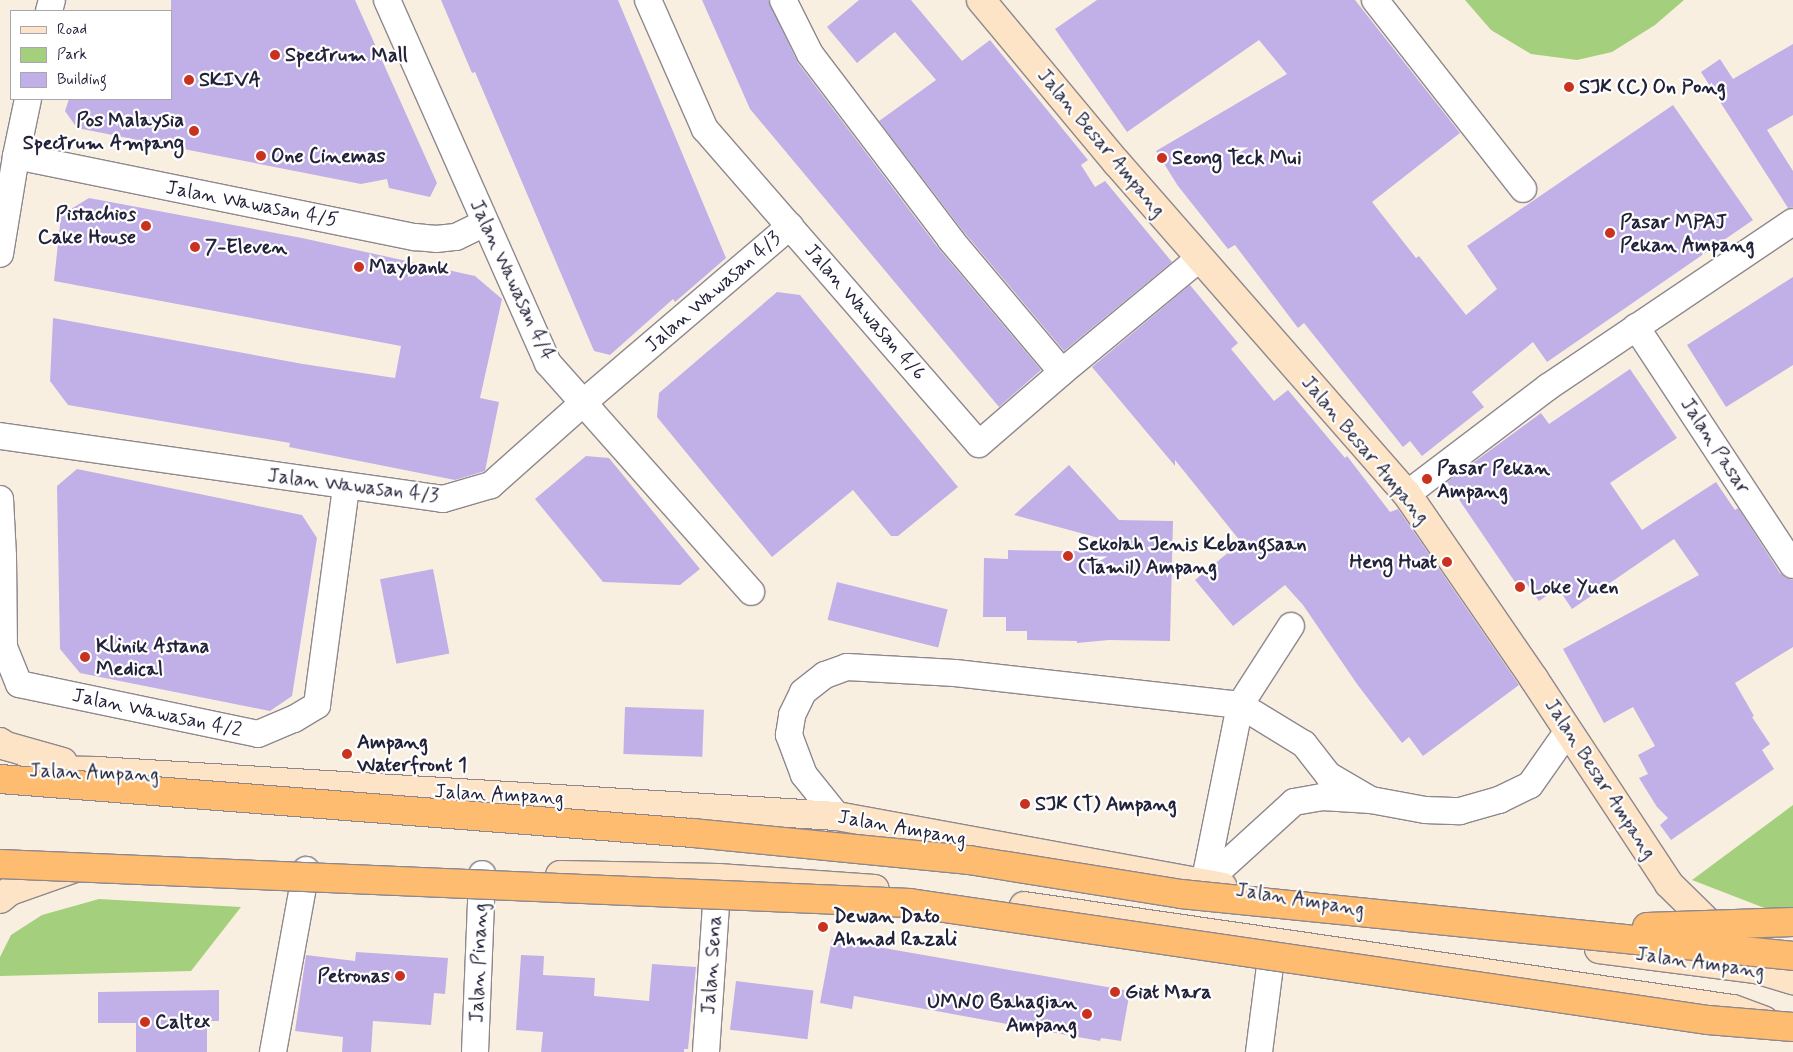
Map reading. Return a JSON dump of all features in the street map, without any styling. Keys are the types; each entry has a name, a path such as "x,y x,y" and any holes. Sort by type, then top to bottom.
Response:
{"highway":[{"path":"0,779 692,833 949,858 1182,894 1793,956"},
{"path":"0,864 910,903 1679,1016 1793,1029"},
{"path":"1538,931 1793,922"}],"main road":[{"name":"Jalan Besar Ampang","path":"981,0 1200,258 1407,494 1669,884 1756,969"},
{"path":"0,742 6,746 97,771"},
{"name":"Jalan Ampang","path":"0,770 97,771 837,816 1204,884 1604,950 1756,969 1793,980"},
{"name":"Jalan Ampang","path":"0,850 94,862 306,870 718,878 925,892 1733,1008 1793,1029"},
{"path":"0,899 10,891 94,862"},
{"path":"1194,930 1204,884"}],"street":[{"name":"Jalan Wawasan 4/4","path":"387,0 548,363 751,592"},
{"name":"Jalan Wawasan 4/6","path":"648,0 706,129 979,444 1062,372"},
{"path":"783,0 799,35 816,61 951,240 1062,372 1200,258"},
{"path":"1375,0 1523,189"},
{"path":"0,254 16,156 28,100"},
{"name":"Jalan Wawasan 4/5","path":"16,156 415,237 436,239 456,237 485,223"},
{"path":"1407,494 1548,387 1793,222"},
{"name":"Jalan Wawasan 4/3","path":"0,436 443,500 491,485 584,402 790,226"},
{"name":"Jalan Pasar","path":"1636,327 1793,565"},
{"name":"Jalan Wawasan 4/2","path":"0,499 4,647 20,684 258,734 294,719 317,705 346,487"},
{"path":"1204,884 1240,705 1291,626"},
{"path":"837,816 804,775 789,735 792,715 803,692 825,675 847,667 955,673 1240,705 1304,744 1328,775 1371,800"},
{"path":"1204,884 1294,802 1322,797 1371,800 1425,810 1460,812 1499,800 1530,785 1568,731"},
{"path":"273,1052 306,870"},
{"name":"Jalan Pinang","path":"475,1052 482,874"},
{"name":"Jalan Sena","path":"706,1052 718,878"},
{"path":"1259,1052 1273,942"}],"green space":[{"path":"1465,0 1684,0 1655,25 1612,52 1577,60 1531,54 1491,30"},
{"path":"1793,805 1793,919 1692,880"},
{"path":"99,899 241,907 191,971 0,976 0,957 11,935 42,915"}],"building":[{"name":"Spectrum Mall","path":"171,0 355,0 437,183 430,197 389,188 387,179 361,184 77,128 65,111 69,100 172,100"},
{"path":"441,0 618,0 726,258 675,302 673,299 610,355 594,351 475,72 472,73"},
{"path":"702,0 768,0 798,63 939,249 1041,370 999,407 750,109"},
{"path":"859,0 911,0 962,61 990,40 1088,160 1081,165 1095,187 1105,181 1172,262 1064,351 963,231 879,121 936,80 895,32 857,63 827,27"},
{"path":"1097,0 1355,0 1460,133 1372,202 1416,258 1419,256 1466,315 1497,289 1467,246 1673,105 1753,220 1547,362 1533,342 1472,392 1484,407 1422,456 1410,441 1403,447 1304,323 1298,328 1235,245 1228,249 1178,186 1156,151 1287,74 1259,40 1127,132 1055,29"},
{"path":"1793,44 1793,115 1767,130 1793,171 1793,207 1788,208 1701,72 1720,59 1733,79"},
{"path":"89,198 302,238 475,276 502,299 480,398 499,402 485,471 455,480 289,447 290,443 68,405 50,381 53,318 303,364 395,378 401,346 54,281 61,215"},
{"path":"1793,277 1793,365 1726,407 1687,345"},
{"path":"1190,285 1238,343 1231,349 1274,401 1288,390 1345,458 1347,456 1390,512 1398,509 1519,685 1423,756 1409,737 1402,743 1357,684 1303,605 1285,585 1233,626 1195,580 1241,542 1175,460 1175,466 1092,367"},
{"path":"777,292 800,295 958,487 898,536 891,536 853,490 772,557 657,417 659,393"},
{"path":"1630,369 1677,438 1610,483 1642,530 1716,482 1735,510 1738,508 1780,573 1786,578 1793,580 1793,647 1735,683 1754,716 1752,717 1770,744 1762,750 1774,769 1671,840 1660,825 1668,818 1657,807 1639,778 1648,774 1638,755 1655,746 1633,707 1604,723 1563,649 1699,575 1674,539 1572,609 1558,588 1539,601 1524,580 1517,585 1447,482 1541,413 1549,424"},
{"path":"586,456 609,458 700,569 680,585 603,582 535,499"},
{"path":"1069,465 1119,520 1173,521 1170,641 1109,640 1077,643 1077,641 1027,640 1027,631 1006,631 1006,617 983,617 984,558 1008,559 1008,550 1132,552 1132,547 1014,515"},
{"path":"77,469 302,515 317,538 292,696 270,711 80,673 60,649 57,486"},
{"path":"433,569 449,653 396,664 380,579"},
{"path":"837,582 948,610 938,647 828,620"},
{"path":"625,707 704,710 702,757 623,754"},
{"path":"832,939 1130,991 1121,1041 1101,1038 1100,1041 854,996 852,1009 820,1003"},
{"path":"356,952 448,958 445,994 434,993 431,1025 373,1021 371,1052 342,1052 343,1037 295,1031 306,955 355,961"},
{"path":"521,955 544,956 543,975 595,978 594,996 649,1001 652,964 696,967 688,1049 684,1049 684,1052 541,1052 543,1032 516,1030"},
{"path":"736,981 813,991 807,1039 730,1030"},
{"name":"Caltex","path":"219,990 219,1021 207,1021 207,1052 136,1052 136,1023 98,1023 98,992"}],"place":[{"name":"Spectrum Mall","path":"275,55"},
{"name":"SKIVA","path":"189,80"},
{"name":"SJK (C) On Pong","path":"1569,87"},
{"name":"Pos Malaysia Spectrum Ampang","path":"194,131"},
{"name":"One Cinemas","path":"261,156"},
{"name":"Seong Teck Mui","path":"1162,158"},
{"name":"Pistachios Cake House","path":"146,226"},
{"name":"Pasar MPAJ Pekan Ampang","path":"1610,233"},
{"name":"7-Eleven","path":"195,247"},
{"name":"Maybank","path":"359,267"},
{"name":"Pasar Pekan Ampang","path":"1427,479"},
{"name":"Sekolah Jenis Kebangsaan (Tamil) Ampang","path":"1068,556"},
{"name":"Heng Huat","path":"1447,562"},
{"name":"Loke Yuen","path":"1520,587"},
{"name":"Klinik Astana Medical","path":"85,657"},
{"name":"Ampang Waterfront 1","path":"347,754"},
{"name":"SJK (T) Ampang","path":"1025,804"},
{"name":"Dewan Dato Ahmad Razali","path":"823,927"},
{"name":"Petronas","path":"400,976"},
{"name":"Giat Mara","path":"1115,992"},
{"name":"UMNO Bahagian Ampang","path":"1087,1014"},
{"name":"Caltex","path":"145,1022"}]}
